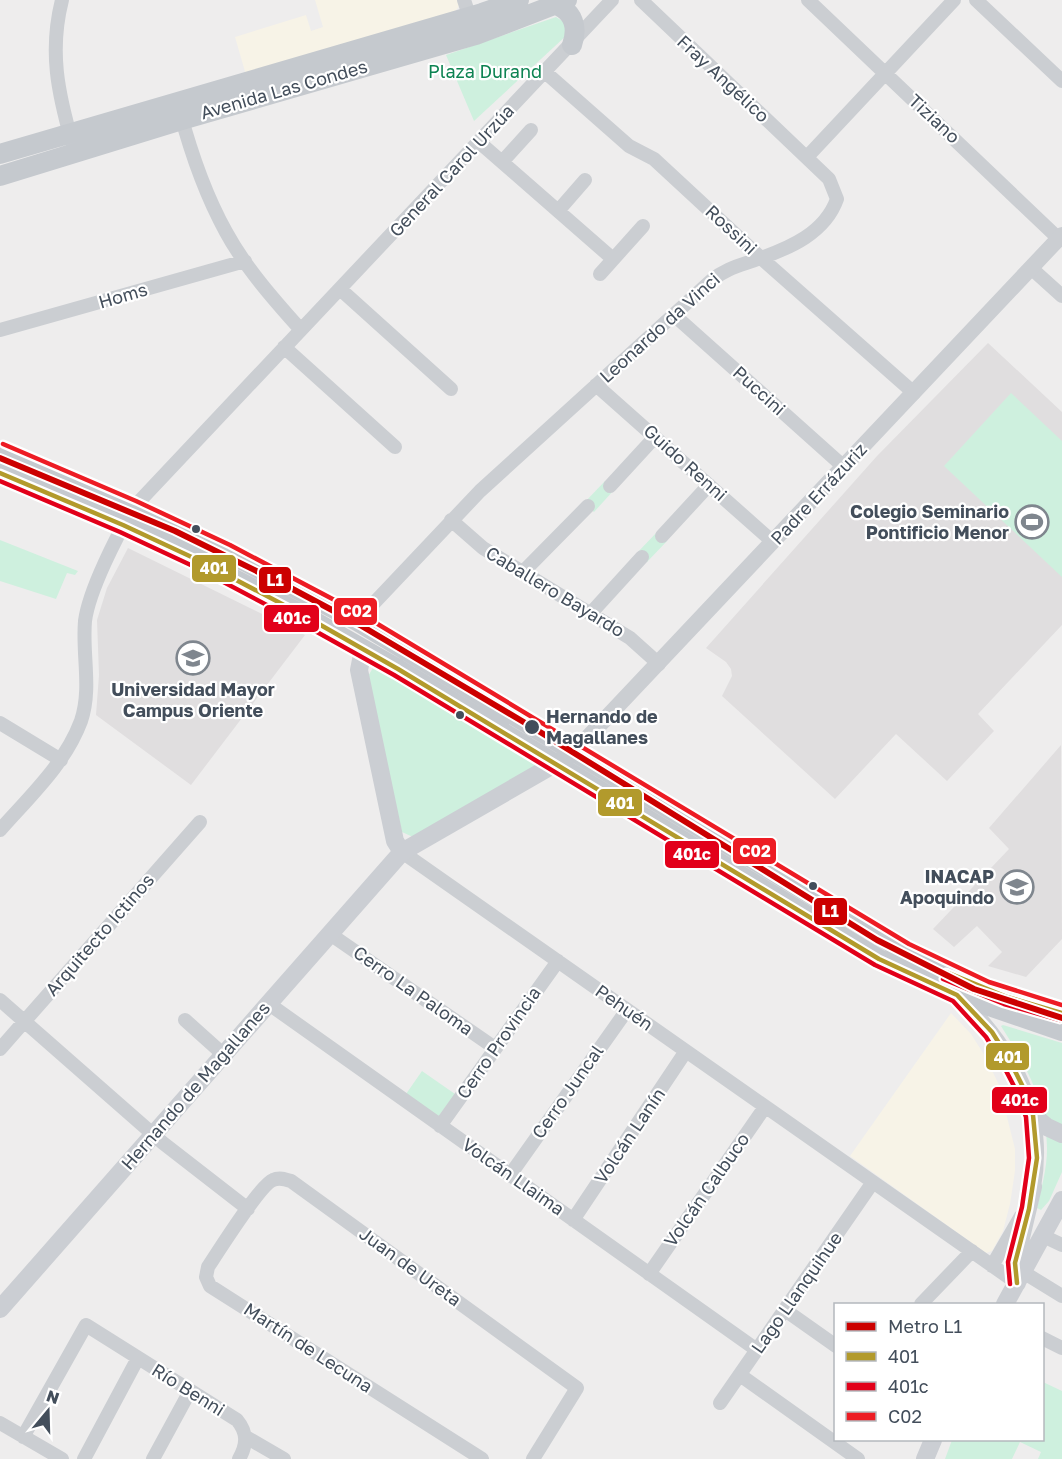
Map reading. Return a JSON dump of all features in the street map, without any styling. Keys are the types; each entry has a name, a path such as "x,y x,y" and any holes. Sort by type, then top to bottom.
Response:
{"main road":[{"name":"Avenida Las Condes","path":"0,154 72,142 180,110 519,0"},
{"name":"Avenida Las Condes","path":"470,17 562,3"},
{"path":"562,3 573,19 575,33 572,45"},
{"name":"Avenida Las Condes","path":"0,176 72,142"},
{"path":"0,451 128,516 198,560 367,651 879,959 957,995 1062,1031"},
{"path":"0,473 128,516 252,565 357,621 926,962 986,989 1062,1013"},
{"path":"402,852 395,841 359,670 361,660 367,651 377,646 404,649"},
{"name":"Hernando de Magallanes","path":"3,1300 224,1055 402,852 575,752"},
{"path":"836,933 858,934 871,930"},
{"path":"1033,1115 1062,1134"},
{"path":"1020,1278 1015,1263 1033,1187"},
{"path":"1006,1303 1062,1200"},
{"path":"925,1459 933,1441"}],"street":[{"path":"63,0 55,45 56,76 72,142"},
{"name":"General Carol Urzúa","path":"0,830 61,760 77,730 85,704 87,687 85,638 87,612 128,516 284,347 572,45 612,0"},
{"name":"Fray Angélico","path":"641,0 807,157"},
{"name":"Tiziano","path":"808,0 1060,237"},
{"path":"807,157 954,0"},
{"path":"976,0 1062,81"},
{"name":"Rossini","path":"545,72 629,146 654,159 761,258 914,393"},
{"path":"180,110 208,197 226,233 245,261 301,330"},
{"path":"502,162 531,130"},
{"path":"479,142 613,259"},
{"name":"Leonardo da Vinci","path":"357,621 451,520 717,275 806,238 820,227 834,209 837,199 829,179 807,157"},
{"path":"558,211 585,180"},
{"path":"600,274 643,226"},
{"name":"Padre Errázuriz","path":"575,752 1060,237"},
{"name":"Homs","path":"0,330 245,261"},
{"path":"1031,268 1062,296"},
{"path":"340,289 451,389"},
{"name":"Puccini","path":"674,315 844,467"},
{"path":"284,347 395,447"},
{"name":"Guido Renni","path":"596,385 773,542"},
{"path":"610,486 655,437"},
{"path":"662,536 709,485"},
{"path":"523,572 588,506"},
{"name":"Caballero Bayardo","path":"451,520 475,543 630,638 659,664"},
{"path":"591,614 642,557"},
{"path":"0,723 61,760"},
{"name":"Arquitecto Ictinos","path":"0,1049 200,822"},
{"name":"Pehuén","path":"402,852 992,1266 1062,1296"},
{"name":"Cerro La Paloma","path":"330,934 495,1048"},
{"name":"Cerro Provincia","path":"440,1126 558,961"},
{"path":"957,995 981,1019 1001,1045 1023,1087 1033,1115 1037,1144 1033,1187 1020,1221 992,1266"},
{"path":"0,1000 153,1134 248,1209"},
{"name":"Volcán Llaima","path":"269,1004 757,1350"},
{"name":"Cerro Juncal","path":"510,1175 627,1010"},
{"path":"185,1020 224,1055"},
{"name":"Volcán Lanín","path":"573,1220 686,1051"},
{"name":"Volcán Calbuco","path":"649,1274 765,1107"},
{"name":"Juan de Ureta","path":"248,1209 270,1180 280,1178 291,1181 577,1388 533,1459"},
{"name":"Lago Llanquihue","path":"720,1404 873,1182"},
{"name":"Martín de Lecuna","path":"248,1209 208,1267 206,1277 210,1286 482,1459"},
{"path":"1043,1236 1062,1245"},
{"path":"923,1303 972,1251"},
{"path":"785,1310 834,1345"},
{"name":"Río Benni","path":"23,1437 86,1325 237,1420 246,1437 284,1459"},
{"path":"1044,1339 1062,1348"},
{"path":"84,1459 138,1358"},
{"path":"740,1375 858,1459"},
{"path":"153,1459 190,1391"},
{"path":"0,1423 62,1459"},
{"path":"239,1459 245,1447 246,1437"}],"shaded area":[{"path":"315,0 458,0 459,6 454,13 246,75 235,37 306,15 311,31 323,27"},
{"name":"Colegio Seminario Pontificio Menor","path":"988,343 1062,412 1062,625 978,714 994,731 947,781 896,734 835,799 722,696 732,676 731,669 726,662 706,648 877,456"},
{"name":"Universidad Mayor Campus Oriente","path":"128,548 305,635 191,785 96,715 99,675 97,620 107,588"},
{"name":"INACAP Apoquindo","path":"1061,745 1062,939 1026,977 988,966 1002,952 977,926 954,947 933,929 1009,849 989,828"},
{"path":"951,1013 971,1034 999,1085 1015,1149 1015,1171 1003,1231 992,1251 986,1253 850,1156"}],"green space":[{"name":"Plaza Durand","path":"556,17 564,22 567,35 474,121 446,55"},
{"name":"Colegio Seminario Pontificio Menor","path":"1011,393 1062,441 1062,577 944,466"},
{"path":"605,481 614,490 594,512 584,503"},
{"path":"657,532 667,541 647,562 637,553"},
{"path":"0,540 78,571 75,575 67,573 56,599 0,581"},
{"path":"374,666 539,762 534,768 413,837 402,832 367,678"},
{"path":"1001,1026 1062,1043 1062,1172 1049,1201 1041,1210 1037,1208 1047,1149 1043,1115 1033,1084"},
{"path":"422,1071 455,1094 438,1117 406,1094"},
{"path":"1044,1382 1062,1391 1062,1459 1038,1459 1041,1452 1020,1442 1012,1459 945,1459 952,1441 1044,1441"}],"metro line":[{"name":"L1","path":"0,458 175,531 287,586 360,625 532,727 877,940 974,989 1062,1018"}],"transit line":[{"name":"C02","path":"3,444 136,501 230,545 361,614 909,944 989,982 1062,1005"},
{"name":"401","path":"0,473 123,525 198,560 303,615 398,669 879,959 957,995 992,1032 1023,1087 1033,1115 1037,1158 1029,1209 1015,1263 1017,1283"},
{"name":"401c","path":"0,481 195,567 299,622 394,675 875,965 953,1001 986,1037 1016,1090 1026,1117 1029,1158 1022,1207 1008,1262 1010,1284"},
{"name":"401","path":"946,972 1007,997 1062,1013"},
{"name":"401c","path":"943,979 1004,1004 1060,1020"}],"place":[{"name":"Colegio Seminario Pontificio Menor","path":"1032,522"},
{"name":"Universidad Mayor Campus Oriente","path":"193,658"},
{"name":"Hernando de Magallanes","path":"532,727"},
{"name":"INACAP Apoquindo","path":"1017,887"}]}
